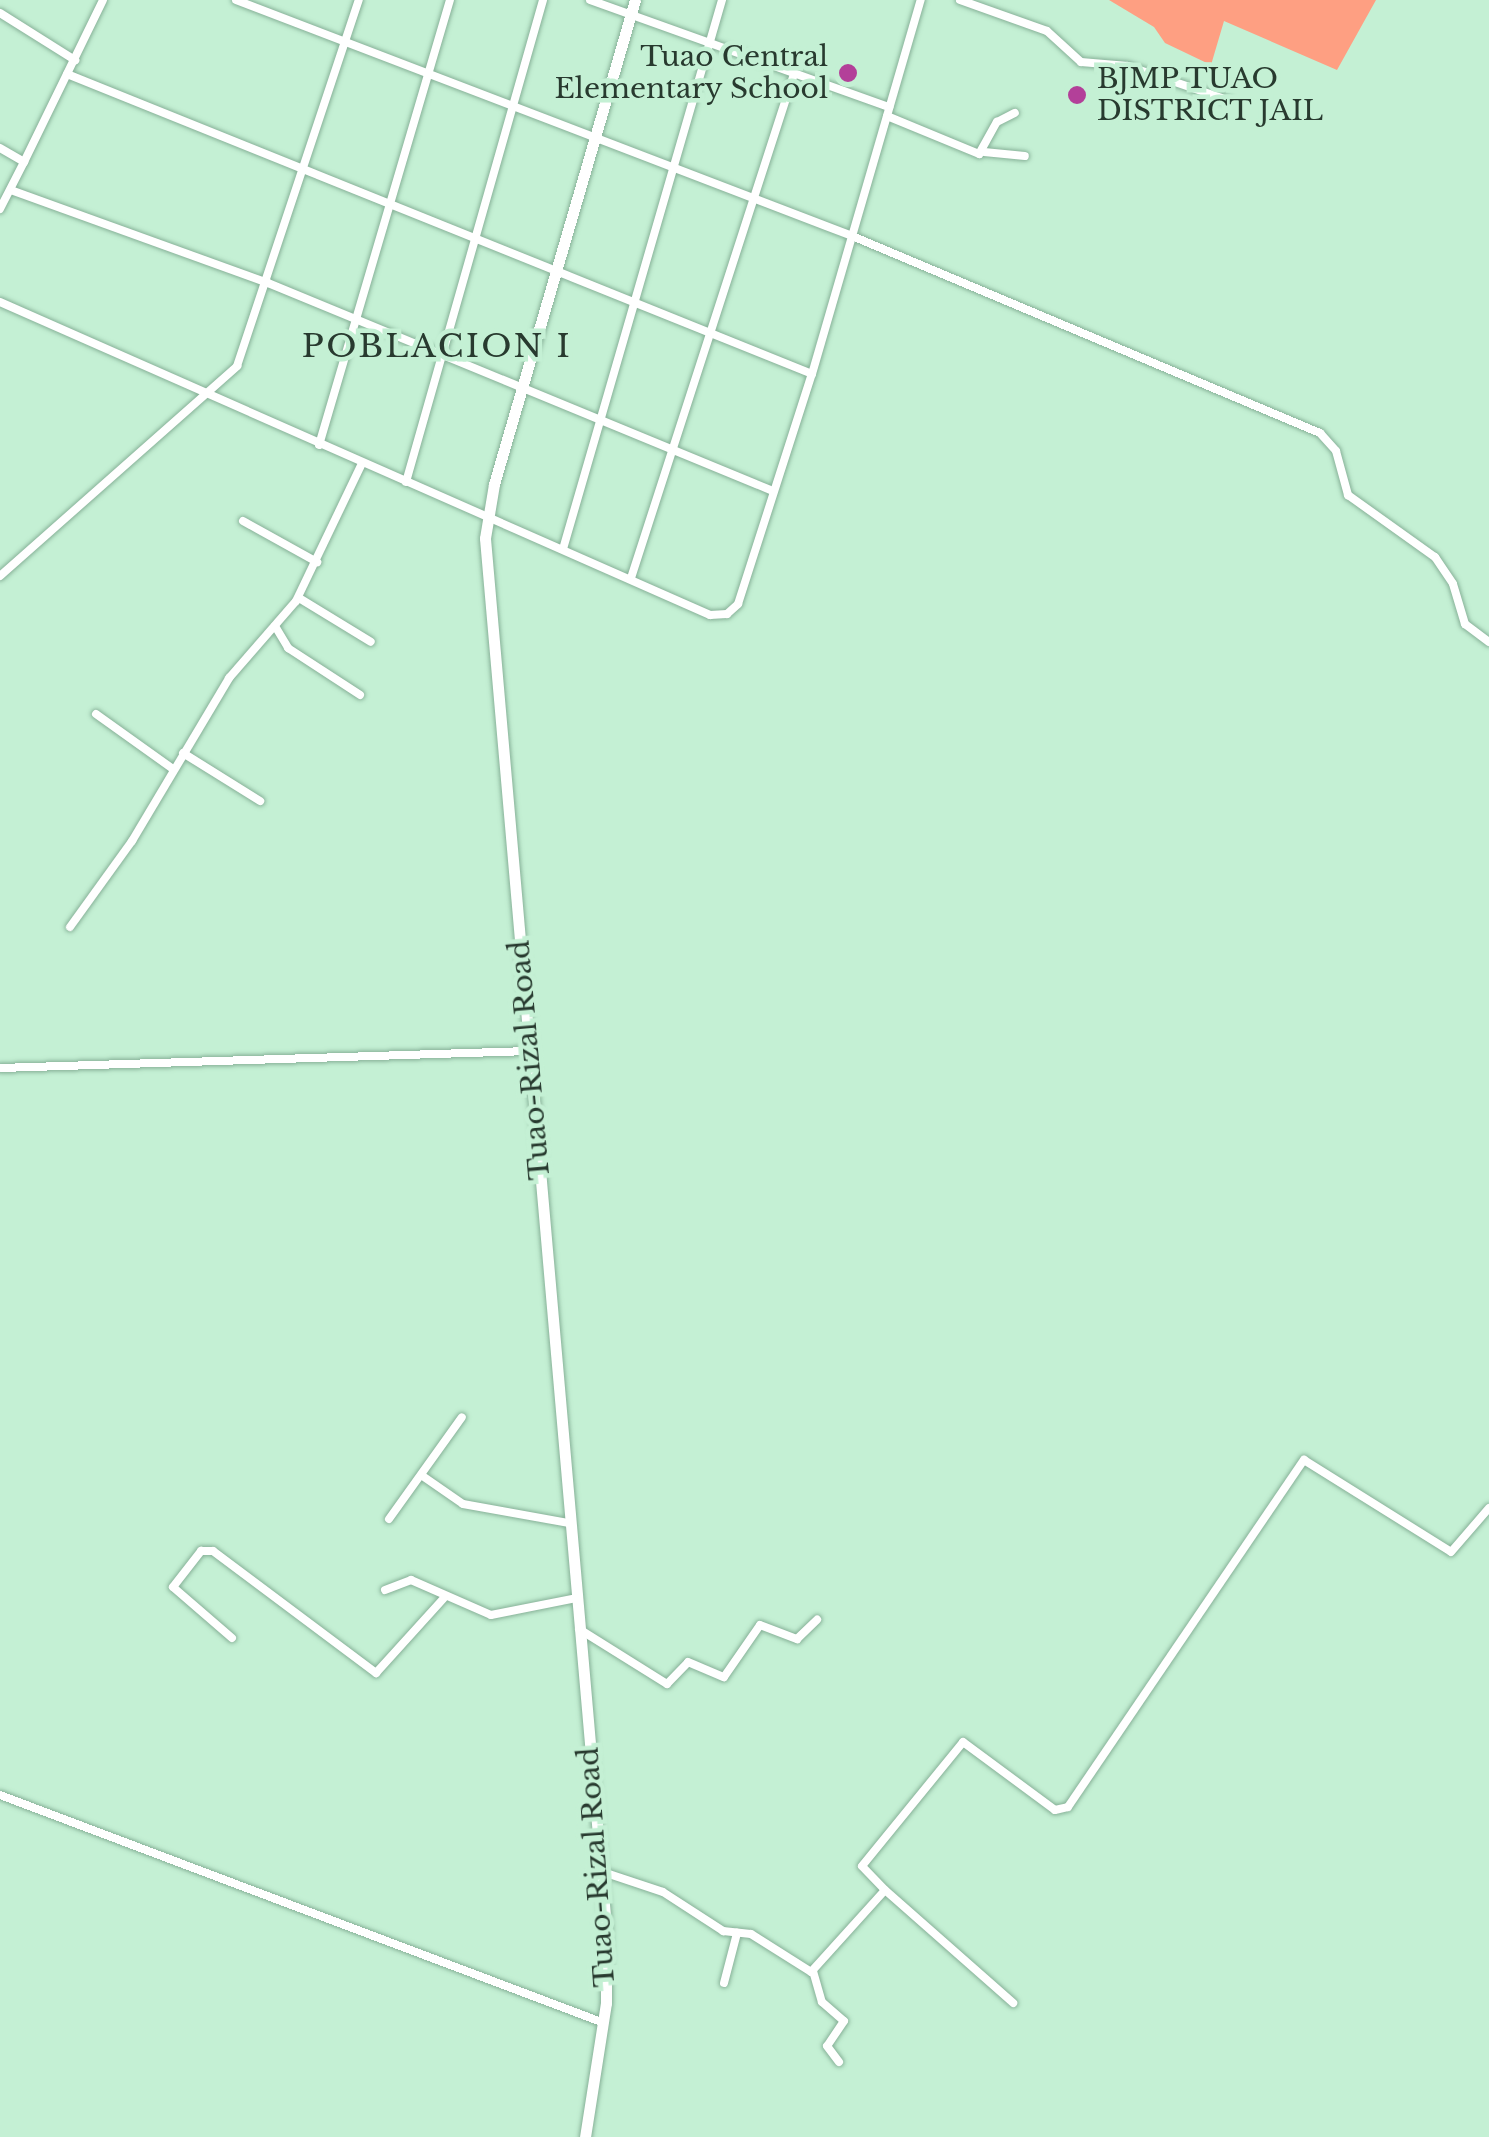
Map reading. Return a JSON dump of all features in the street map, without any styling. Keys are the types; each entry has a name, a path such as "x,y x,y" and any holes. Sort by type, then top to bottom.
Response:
{"main road":[{"name":"Tuao-Rizal Road","path":"584,2137 604,2022 600,1872 532,1051 510,854 486,518 635,0"}],"street":[{"path":"0,209 103,0"},
{"path":"236,0 852,236 1328,438 1348,496 1435,557 1453,584 1465,624 1489,642"},
{"path":"0,576 209,396 244,353 359,0"},
{"path":"320,445 352,318 393,203 450,0"},
{"path":"406,482 543,0"},
{"path":"590,0 794,74 984,152 1025,156"},
{"path":"563,549 639,304 722,0"},
{"path":"0,302 486,518 710,614 727,614 738,604 812,374 921,0"},
{"path":"960,0 1046,30 1081,62 1128,66 1228,100"},
{"path":"0,13 74,60"},
{"path":"68,74 812,374"},
{"path":"631,578 674,455 752,196 794,74"},
{"path":"984,152 997,122 1015,113"},
{"path":"0,148 24,162"},
{"path":"10,190 268,284 674,455 772,491"},
{"path":"70,927 132,841 228,678 298,598 362,463"},
{"path":"243,522 317,562"},
{"path":"298,598 372,642"},
{"path":"275,626 288,648 360,695"},
{"path":"96,714 173,769"},
{"path":"183,753 260,801"},
{"path":"0,1068 532,1051"},
{"path":"389,1520 424,1476 462,1417"},
{"path":"1013,2003 862,1866 965,1740 1055,1810 1068,1808 1304,1460 1450,1552 1489,1508"},
{"path":"424,1476 463,1504 570,1523"},
{"path":"232,1638 173,1586 200,1552 213,1550 376,1674 443,1599"},
{"path":"385,1590 406,1578 443,1599 491,1615 577,1598"},
{"path":"580,1629 667,1684 688,1662 724,1677 760,1625 800,1638 818,1620"},
{"path":"0,1794 604,2022"},
{"path":"600,1872 663,1892 737,1933 751,1934 813,1971 822,2002 844,2021 827,2046 839,2062"},
{"path":"813,1971 885,1890"},
{"path":"724,1983 737,1933"}],"shaded area":[{"path":"1109,0 1376,0 1337,70 1224,21 1211,65 1165,43 1154,27"}],"place":[{"name":"Tuao Central Elementary School","path":"848,73"},
{"name":"BJMP TUAO DISTRICT JAIL","path":"1077,95"}],"district":[{"name":"POBLACION I","path":"437,346"}]}
